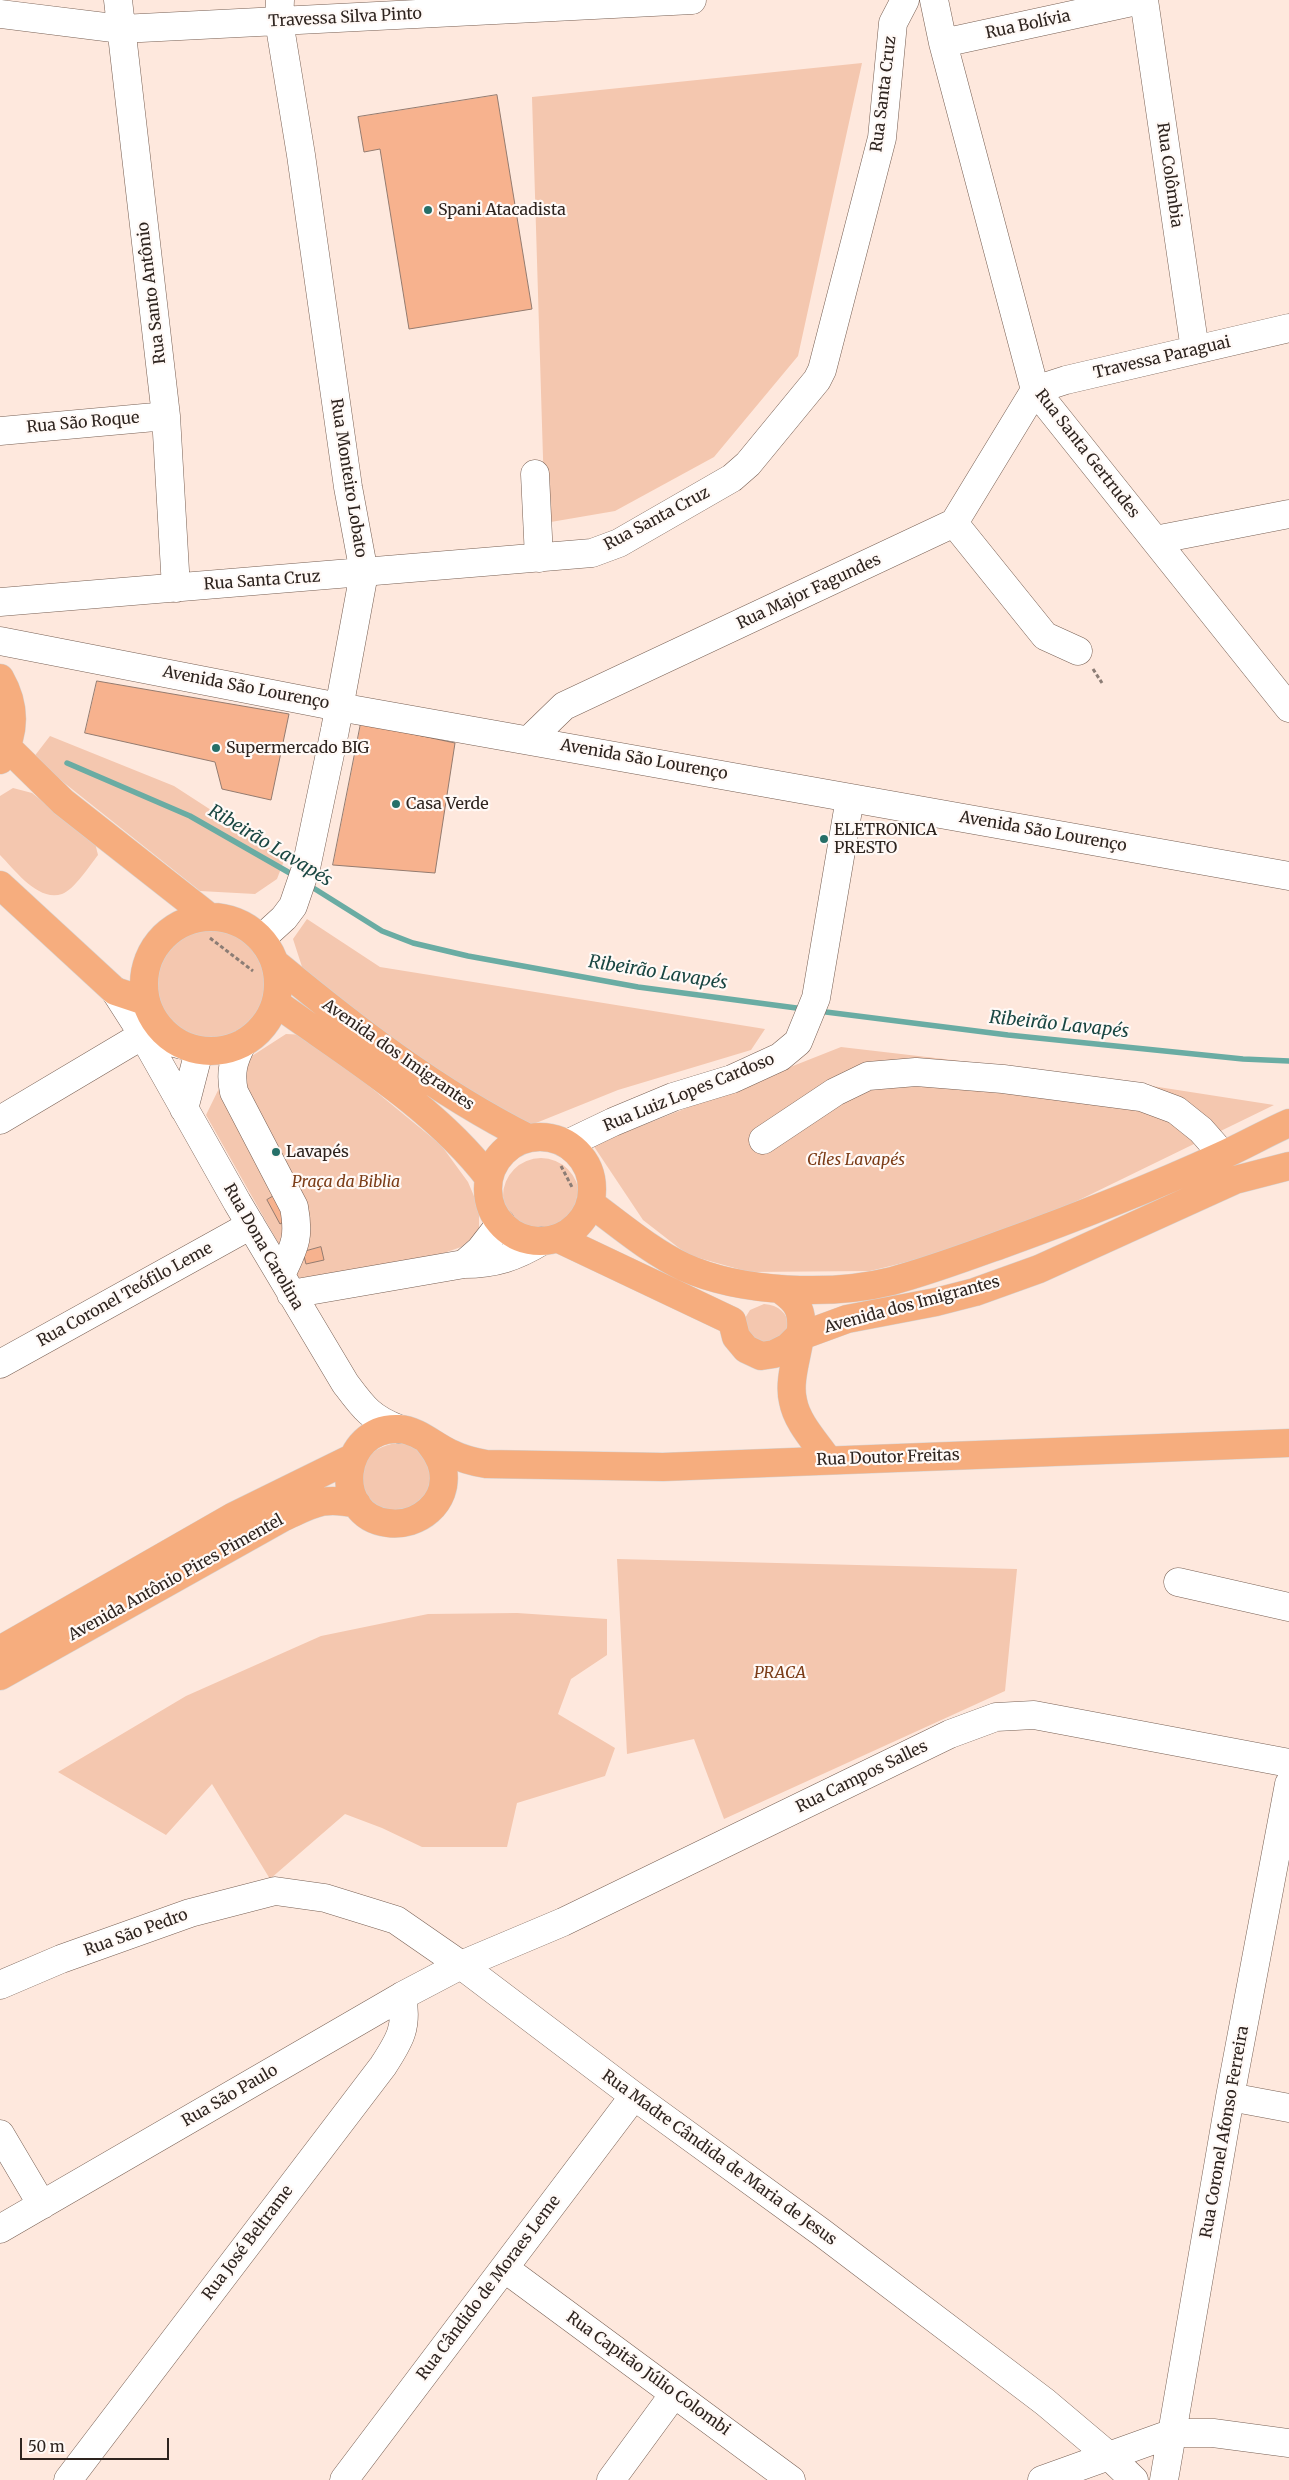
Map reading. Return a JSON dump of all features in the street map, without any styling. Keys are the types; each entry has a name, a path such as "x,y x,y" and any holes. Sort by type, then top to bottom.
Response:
{"main road":[{"name":"Avenida dos Imigrantes","path":"4,685 13,710 13,729 4,753 208,916"},
{"path":"0,885 144,1019"},
{"name":"Avenida dos Imigrantes","path":"208,916 238,922 262,939 275,963 279,988 276,1003 268,1021 255,1036 242,1044 219,1051 191,1048 144,1019 143,984 145,967 152,951 162,937 175,926 191,919 208,916"},
{"name":"Avenida dos Imigrantes","path":"275,963 353,1027 415,1071 455,1098 528,1138"},
{"name":"Avenida dos Imigrantes","path":"276,1003 321,1034 440,1126 472,1156 489,1178"},
{"name":"Avenida dos Imigrantes","path":"590,1203 654,1250 685,1267 727,1281 771,1289 817,1289 890,1281 944,1266 1066,1222 1223,1156 1289,1122"},
{"name":"Avenida dos Imigrantes","path":"567,1144 555,1138 528,1138 514,1143 501,1154 494,1164 489,1178 488,1194 492,1210 501,1224 512,1234 526,1240 550,1240 732,1321 736,1337 746,1349 761,1356 774,1354 788,1347 798,1336 847,1319 936,1302 1021,1276 1138,1226 1235,1180 1289,1166"},
{"path":"550,1240 572,1230 583,1218 590,1203 592,1186 588,1170 580,1155 567,1144"},
{"path":"732,1321 736,1305 747,1293 771,1289 792,1298 799,1309 801,1323 790,1384 793,1402 798,1418 828,1460"},
{"path":"356,1451 348,1482 353,1498 364,1513 378,1522 401,1525 417,1521 432,1509 441,1495 443,1469 437,1453 427,1440 409,1431 398,1429"},
{"name":"Avenida Antônio Pires Pimentel","path":"0,1650 234,1516 356,1451 382,1431 398,1429"},
{"name":"Rua Doutor Freitas","path":"427,1440 464,1459 486,1464 663,1467 1289,1443"},
{"name":"Rua Doutor Freitas","path":"441,1495 464,1471 486,1464"},
{"name":"Avenida Antônio Pires Pimentel","path":"0,1676 282,1518 322,1500 338,1499 357,1504"}],"street":[{"name":"Rua Santo Antônio","path":"118,0 166,416 176,588"},
{"name":"Travessa Silva Pinto","path":"0,14 121,30 280,11 692,0"},
{"name":"Rua Santa Cruz","path":"0,602 364,573 592,552 606,548 732,478 748,464 817,380 822,370 882,138 893,23 905,0"},
{"name":"Rua Bolívia","path":"943,43 1143,0"},
{"name":"Rua Colômbia","path":"1143,0 1195,350"},
{"name":"Rua Santa Gertrudes","path":"932,3 1035,390 1289,708"},
{"name":"Rua Monteiro Lobato","path":"262,939 284,918 293,906 306,868 364,573 348,487 280,11"},
{"name":"Travessa Paraguai","path":"1035,390 1289,328"},
{"path":"1035,390 954,523 1045,636 1078,651"},
{"name":"Rua São Roque","path":"0,431 166,416"},
{"path":"535,474 539,558"},
{"path":"1155,540 1289,514"},
{"name":"Rua Major Fagundes","path":"530,739 564,706 954,523"},
{"name":"Avenida São Lourenço","path":"0,641 339,707 530,739 1289,876"},
{"path":"0,645 4,685"},
{"name":"Rua Luiz Lopes Cardoso","path":"567,1144 673,1097 732,1079 780,1057 798,1042 804,1032 816,998 850,798"},
{"path":"0,1120 111,1052 144,1019"},
{"name":"Rua Dona Carolina","path":"144,1019 184,1109 250,1225 345,1383 361,1405 378,1421 398,1429"},
{"path":"242,1044 233,1063 231,1079 234,1092 294,1207 297,1224 296,1242 286,1284 464,1264 485,1264 510,1258 550,1240"},
{"path":"184,1109 191,1048"},
{"path":"763,1140 835,1092 868,1076 916,1072 1003,1079 1141,1097 1176,1110 1201,1130 1223,1156"},
{"path":"464,1264 480,1250 501,1224"},
{"name":"Rua Coronel Teófilo Leme","path":"0,1364 250,1225"},
{"name":"Rua Dona Carolina","path":"345,1383 358,1424 356,1451"},
{"path":"1178,1582 1289,1607"},
{"name":"Rua Campos Salles","path":"461,1966 563,1922 950,1734 996,1717 1034,1715 1289,1763"},
{"name":"Rua Coronel Afonso Ferreira","path":"1164,2480 1230,2096 1289,1784"},
{"name":"Rua Madre Cândida de Maria de Jesus","path":"275,1891 325,1898 396,1920 837,2244 1045,2402 1109,2456 1134,2480"},
{"name":"Rua São Pedro","path":"0,1985 61,1959 190,1913 275,1891"},
{"name":"Rua São Paulo","path":"0,2229 402,1996 461,1966"},
{"name":"Rua José Beltrame","path":"68,2480 383,2066 400,2040 405,2015 402,1996"},
{"name":"Rua Cândido de Moraes Leme","path":"344,2480 634,2096"},
{"path":"1230,2096 1289,2108"},
{"path":"0,2134 42,2205"},
{"name":"Rua Capitão Júlio Colombi","path":"504,2268 791,2480"},
{"path":"611,2480 674,2394"},
{"path":"1042,2480 1173,2433 1213,2433 1289,2443"}],"green space":[{"path":"862,63 798,356 714,457 615,511 545,523 532,97"},
{"path":"50,736 174,786 285,858 277,879 255,894 200,891 33,758"},
{"path":"13,788 32,793 95,843 98,855 77,883 67,892 53,895 36,889 20,876 0,855 0,796"},
{"path":"307,919 380,967 765,1029 751,1050 618,1090 531,1125 464,1102 305,976 293,939"},
{"path":"211,926 233,931 251,943 263,961 268,983 263,1005 251,1023 233,1035 211,1040 189,1035 171,1023 159,1005 154,983 159,961 171,943 189,931"},
{"name":"Praça da Biblia","path":"286,1034 307,1035 441,1145 468,1182 479,1208 479,1232 461,1247 413,1264 298,1278 206,1115 227,1072"},
{"name":"Cíles Lavapés","path":"841,1047 1081,1075 1274,1105 997,1240 870,1271 749,1272 688,1255 643,1220 593,1145"},
{"path":"541,1158 555,1161 568,1169 576,1182 579,1196 576,1210 568,1223 555,1231 541,1234 527,1231 514,1223 506,1210 503,1196 506,1182 514,1169 527,1161"},
{"path":"764,1304 774,1306 782,1311 790,1327 764,1352 742,1323 750,1310"},
{"path":"401,1443 422,1453 428,1464 432,1487 409,1512 376,1508 363,1489 361,1479 365,1462 375,1451 392,1444"},
{"name":"PRACA","path":"617,1559 1017,1569 1005,1691 724,1819 694,1739 627,1754"},
{"path":"517,1613 607,1619 607,1655 571,1679 558,1714 615,1748 605,1776 517,1803 507,1847 422,1847 382,1828 345,1814 270,1879 212,1784 166,1835 58,1772 186,1696 321,1636 428,1614"}],"building":[{"path":"497,95 532,309 409,329 380,149 364,152 358,117"},
{"name":"Supermercado BIG","path":"97,681 289,714 271,800 222,789 215,762 85,733"},
{"name":"Casa Verde","path":"361,723 455,743 435,873 333,865"},
{"path":"277,1194 290,1218 280,1224 267,1200"},
{"path":"321,1247 324,1260 306,1264 303,1252"}],"waterway":[{"name":"Ribeirão Lavapés","path":"67,763 190,816 295,876"},
{"name":"Ribeirão Lavapés","path":"307,884 382,931 413,943 468,956 638,987 804,1009"},
{"name":"Ribeirão Lavapés","path":"818,1011 1008,1035 1243,1059 1289,1061"}],"place":[{"name":"Spani Atacadista","path":"428,210"},
{"name":"Supermercado BIG","path":"216,748"},
{"name":"Casa Verde","path":"396,804"},
{"name":"ELETRONICA PRESTO","path":"824,839"},
{"name":"Lavapés","path":"276,1152"}]}
